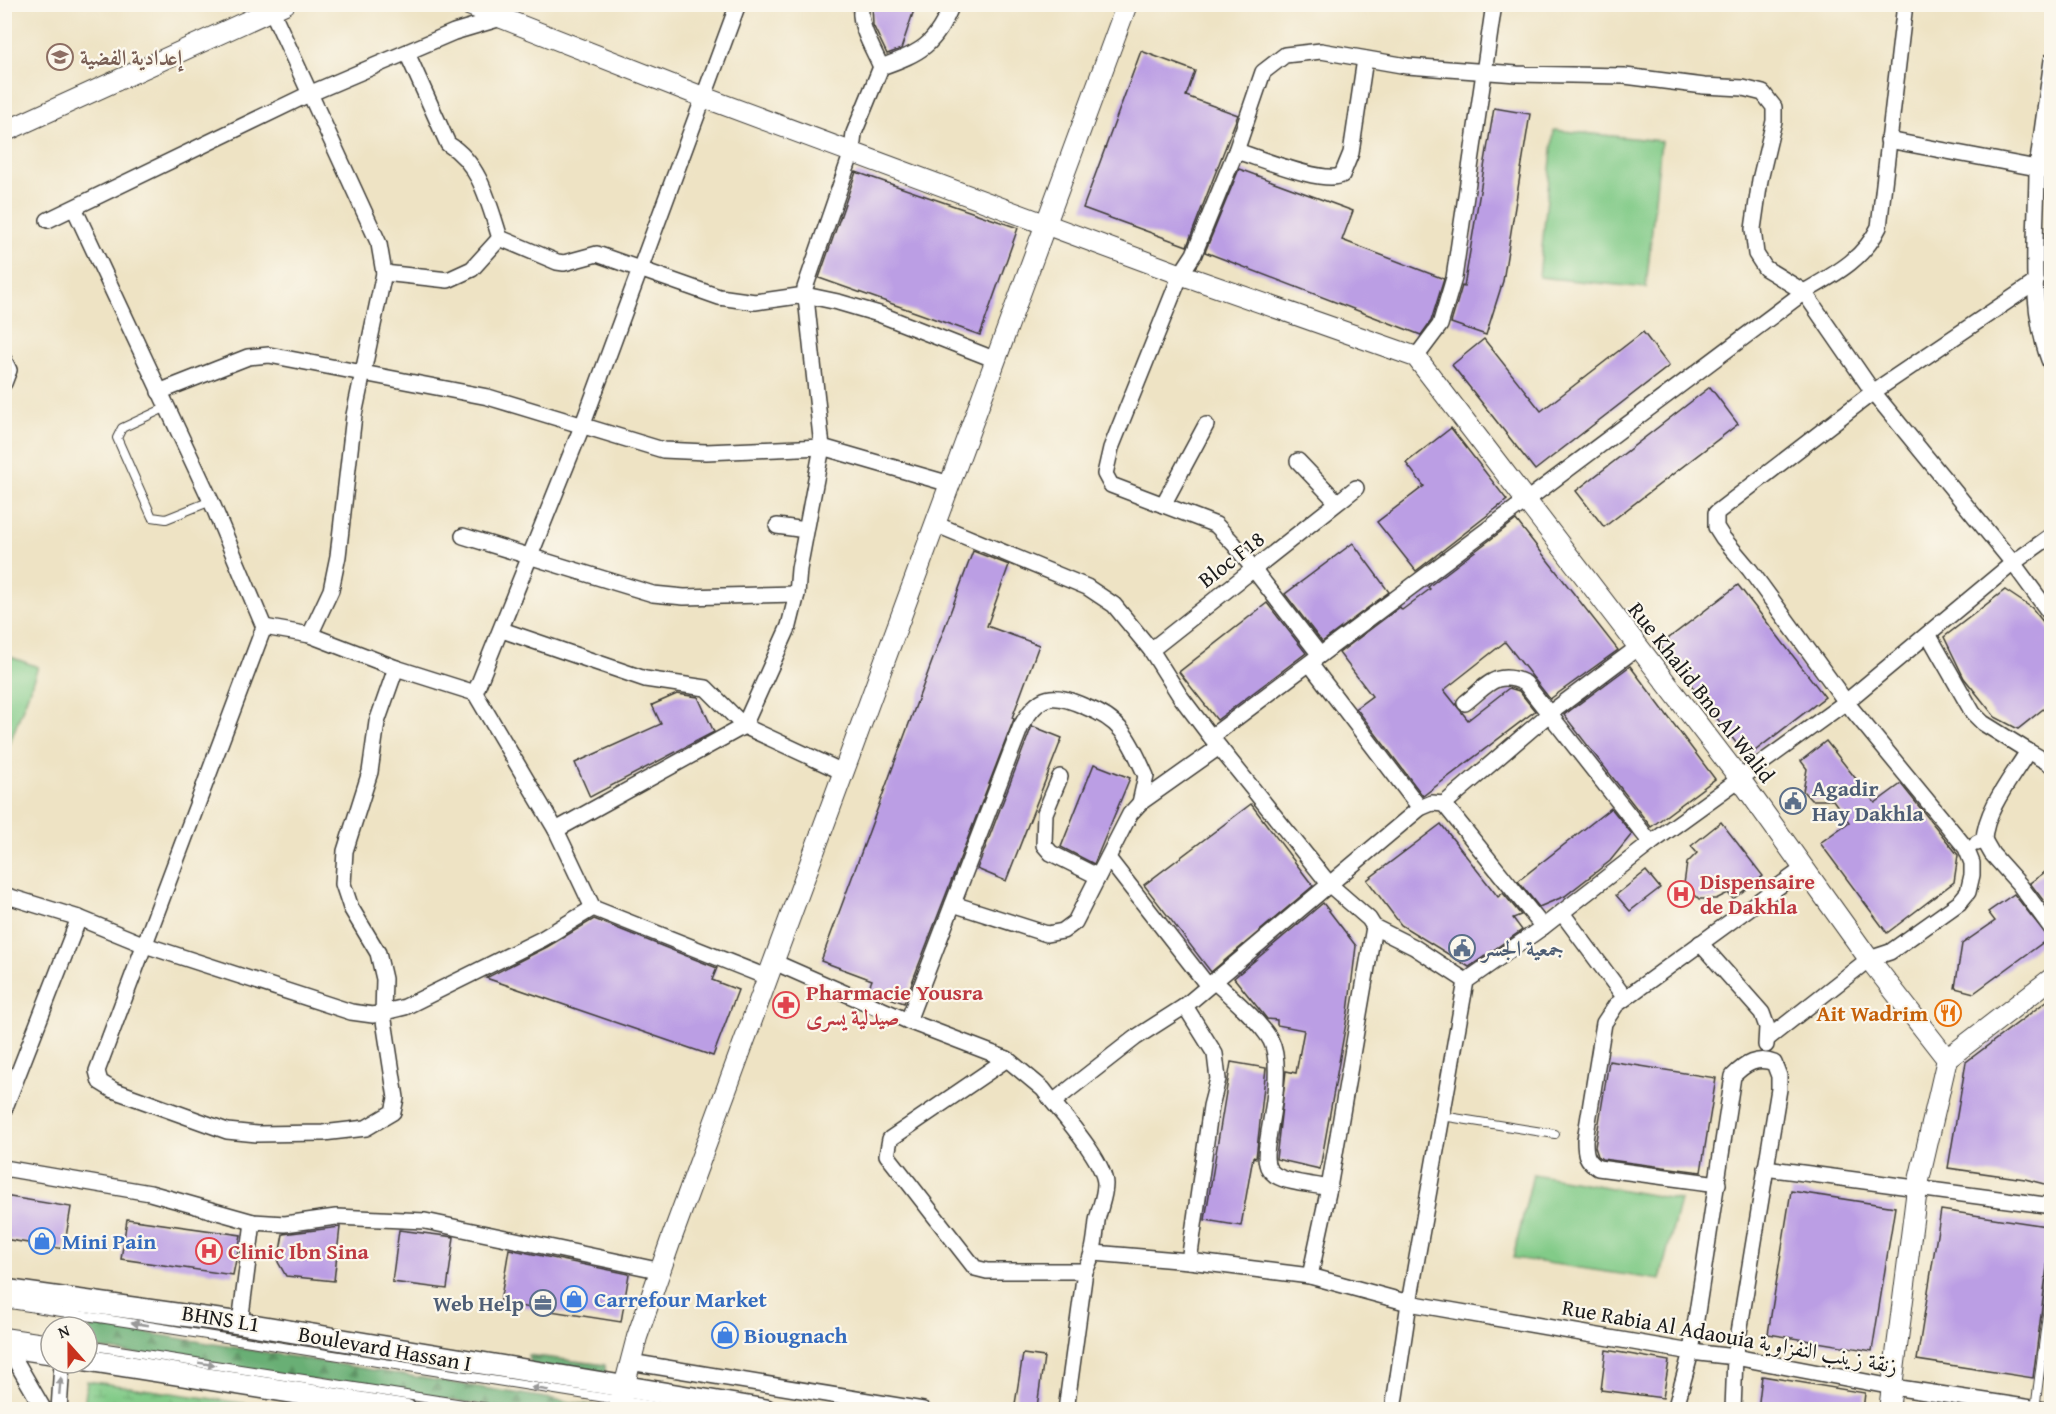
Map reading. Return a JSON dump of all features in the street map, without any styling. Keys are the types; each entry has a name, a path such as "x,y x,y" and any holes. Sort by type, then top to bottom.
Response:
{"main road":[{"name":"Boulevard Hassan I","path":"4,1290 73,1314 240,1323 620,1399 766,1410"},
{"path":"5,1342 39,1350"},
{"path":"99,1362 406,1410"}],"street":[{"path":"466,4 582,52 1047,225 1416,357 1440,325 1454,278 1494,4"},
{"path":"475,693 532,556 583,424 738,4"},
{"path":"862,4 860,10 863,24 881,67"},
{"path":"556,830 744,726 789,626 797,594 806,530 822,447 805,295 852,152 854,133 881,67 918,51 932,42 952,4"},
{"path":"620,1399 630,1362 662,1271 771,970 1127,4"},
{"path":"952,904 1047,934 1063,931 1075,922 1130,814 1140,803 1315,660 1527,499 1804,292 1842,270 1871,242 1879,227 1905,4"},
{"path":"4,132 278,8 309,94 379,244 384,273 354,415 338,556 331,590 310,635"},
{"path":"48,220 75,210 309,94 454,32 501,18"},
{"path":"1420,808 1315,660 1255,570 1216,525 1111,485 1105,474 1111,448 1180,274 1194,254 1236,151 1263,72 1278,58 1292,53 1321,51 1407,66 1625,76 1704,86 1743,88 1763,93 1774,107 1774,122 1760,180 1753,242 1756,254 1765,268 1804,292 1874,392 2013,563 2052,616"},
{"path":"407,53 448,144 461,152 472,165 500,238 556,262 564,263 594,254 719,297 741,301 778,300 805,295 879,314 996,360"},
{"path":"1236,151 1322,177 1336,178 1342,175 1351,153 1365,59"},
{"path":"2052,60 2036,282 2052,368"},
{"path":"1888,140 2044,170"},
{"path":"75,210 211,501 264,627 97,1071 100,1082 113,1090 227,1131 323,1133 352,1131 380,1121 393,1112 396,1098 383,1014 384,979 378,953 351,908 343,884 345,851 370,772 377,722 396,668"},
{"path":"384,273 448,280 472,269 500,238"},
{"path":"1767,1039 1869,958 1890,952 1959,903 1968,892 1972,863 1966,848 1846,702 1750,570 1723,538 1714,519 1721,507 1874,392 2036,282"},
{"path":"159,392 258,355 488,397 583,424 641,444 681,452 822,447 950,484"},
{"name":"Rue Khalid Bno Al Walid","path":"1416,357 1527,499 1637,648 1740,779 1869,958 1947,1059"},
{"path":"4,360 9,370 4,384"},
{"path":"1163,505 1206,425"},
{"path":"1299,461 1336,501"},
{"name":"Bloc F18","path":"1151,650 1255,570 1336,501 1356,488"},
{"path":"935,524 1102,596 1125,616 1215,742 1330,885 1369,919 1374,927 1423,953 1466,981"},
{"path":"777,526 806,530"},
{"path":"1393,1410 1409,1303 1466,981 1562,914 1651,843 1846,702 2013,563 2052,535"},
{"path":"463,536 666,596 797,594"},
{"path":"264,627 310,635 396,668 475,693 556,830 593,908 771,970 1007,1059 1043,1089 1103,1173 1105,1185 1094,1252 1085,1271 1066,1410"},
{"path":"502,630 645,679 706,688 744,726 844,773"},
{"path":"1928,634 1973,713 1983,723 2052,765"},
{"path":"1053,1102 1135,1038 1185,1006 1420,808 1432,803 1443,804 1549,714 1637,648"},
{"path":"1465,703 1491,682 1503,676 1525,683 1651,843"},
{"path":"908,1022 1021,726 1030,710 1053,696 1066,697 1107,718 1122,731 1146,776 1140,803"},
{"path":"2028,751 1993,812 1984,840 1992,854 2052,928"},
{"path":"1060,777 1045,813 1044,845 1051,853 1097,876"},
{"path":"1443,804 1543,927"},
{"path":"1966,848 1984,840"},
{"path":"1108,858 1211,983 1244,1009 1270,1039 1273,1047 1274,1106 1267,1148 1267,1166 1285,1180 1329,1188"},
{"path":"1718,1184 1598,1168 1589,1162 1585,1155 1585,1140 1604,1023 1616,1005 1625,998 1804,868"},
{"path":"4,895 79,918 145,945 351,1012 383,1014 405,1007 542,939 593,908"},
{"path":"1562,914 1625,998"},
{"path":"4,1110 79,918"},
{"path":"1310,1276 1329,1188 1374,927"},
{"path":"1701,943 1762,1013 1767,1027 1765,1059"},
{"path":"1889,1410 1917,1189 1947,1059 2052,978"},
{"path":"1185,1006 1215,1054 1218,1079 1211,1106 1189,1261"},
{"path":"1007,1059 890,1139 887,1155 975,1268 987,1271 1085,1271"},
{"path":"1675,1410 1691,1352 1733,1076 1743,1065 1765,1059 1774,1063 1779,1076 1774,1128 1764,1168 1735,1357 1733,1410"},
{"path":"4,1168 150,1193 254,1222 285,1224 336,1217 425,1221 662,1271"},
{"path":"1764,1168 2052,1206"},
{"path":"240,1323 254,1222"},
{"name":"Rue Rabia Al Adaouia زنقة زينب النفزاوية","path":"1094,1252 1310,1276 1409,1303 1691,1352 1735,1357 1893,1387 2038,1409"},
{"path":"5,1342 44,1410"},
{"path":"630,1362 923,1410"},
{"path":"59,1410 61,1375"}],"lane":[{"path":"166,407 122,428 117,438 152,516 166,519 211,501"},
{"path":"1442,1116 1555,1134"},
{"path":"2038,1409 2052,1275"},
{"name":"BHNS L1","path":"4,1303 681,1410"},
{"path":"5,1342 39,1340"},
{"path":"99,1347 501,1410"}],"green space":[{"path":"1554,130 1661,141 1646,288 1539,277"},
{"path":"4,655 38,667 5,756"},
{"path":"1533,1174 1680,1200 1660,1280 1513,1258"},
{"path":"99,1325 595,1406 595,1409 508,1409 99,1349"},
{"path":"528,1355 605,1365 606,1376 531,1367"},
{"path":"87,1381 283,1409 84,1409"}],"building":[{"path":"872,4 916,4 901,49 887,54 873,25"},
{"path":"1141,51 1195,71 1186,96 1238,115 1187,246 1083,208"},
{"path":"1494,108 1530,114 1503,281 1486,335 1451,323 1462,286 1464,287"},
{"path":"1239,169 1353,211 1342,240 1444,279 1431,321 1421,335 1205,252"},
{"path":"856,172 1018,228 980,335 819,278"},
{"path":"1643,332 1669,366 1535,470 1452,365 1484,339 1541,411"},
{"path":"1710,387 1738,424 1604,527 1576,491"},
{"path":"1451,428 1507,500 1416,571 1377,522 1424,486 1406,463"},
{"path":"1516,520 1618,650 1550,699 1505,642 1444,690 1468,720 1509,688 1519,691 1535,711 1423,796 1356,708 1372,696 1339,653 1400,607 1402,610 1430,589 1428,587"},
{"path":"1353,543 1389,592 1322,642 1285,594"},
{"path":"973,551 1009,565 987,626 1039,645 1012,718 1014,719 904,1003 868,990 872,980 821,961"},
{"path":"1738,585 1825,697 1747,757 1660,645"},
{"path":"2005,590 2032,608 2052,633 2052,702 2018,729 1995,717 1964,678 1944,637"},
{"path":"1267,603 1306,653 1217,720 1179,672"},
{"path":"1630,666 1715,779 1651,827 1564,715"},
{"path":"677,694 698,697 714,732 590,797 575,763 661,724 652,705"},
{"path":"1032,726 1062,738 1006,881 977,869"},
{"path":"1826,741 1875,803 1901,784 1958,855 1954,882 1887,933 1820,843 1849,822 1833,800 1811,800 1803,791 1807,769 1801,761"},
{"path":"1094,764 1130,778 1094,864 1061,847"},
{"path":"1251,804 1313,886 1211,972 1144,885"},
{"path":"1611,808 1632,834 1610,861 1565,896 1539,907 1518,881"},
{"path":"1721,822 1763,876 1733,899 1728,893 1716,899 1699,899 1684,884 1687,863 1697,853 1691,846"},
{"path":"1441,824 1498,897 1503,893 1521,915 1513,918 1522,930 1469,967 1401,925 1367,880"},
{"path":"2052,867 2052,912 2030,883"},
{"path":"1646,871 1660,888 1630,911 1616,895"},
{"path":"2014,894 2049,938 1974,993 1955,988 1962,944 1995,921 1988,912"},
{"path":"1323,903 1356,946 1348,1012 1320,1169 1276,1159 1286,1071 1296,1073 1304,1030 1277,1025 1277,1020 1267,1019 1234,978"},
{"path":"594,919 717,968 712,980 738,990 713,1056 486,978 547,947"},
{"path":"2052,997 2052,1186 2025,1179 1948,1168 1966,1062"},
{"path":"1609,1061 1716,1078 1701,1172 1602,1159 1598,1156 1595,1147"},
{"path":"1231,1062 1266,1068 1256,1158 1253,1157 1241,1226 1205,1220"},
{"path":"1791,1191 1895,1207 1872,1351 1768,1334"},
{"path":"4,1196 71,1207 64,1249 4,1239"},
{"path":"1941,1210 2052,1227 2033,1378 1917,1360"},
{"path":"127,1219 241,1235 233,1275 121,1259"},
{"path":"340,1227 334,1281 286,1276 278,1262 283,1234"},
{"path":"399,1230 454,1237 447,1289 392,1282"},
{"path":"509,1249 629,1274 621,1322 500,1303"},
{"path":"2052,1327 2052,1381 2045,1379"},
{"path":"1606,1350 1669,1361 1663,1398 1601,1390"},
{"path":"1023,1354 1044,1357 1037,1407 1015,1404"},
{"path":"1762,1376 1865,1393 1863,1410 1758,1410"}],"place":[{"name":"إعدادية الفضية","path":"60,57"},
{"name":"Agadir Hay Dakhla","path":"1793,801"},
{"name":"Dispensaire de Dakhla","path":"1681,894"},
{"name":"جمعية الجسر","path":"1462,948"},
{"name":"Pharmacie Yousra صيدلية يسرى","path":"786,1005"},
{"name":"Ait Wadrim","path":"1948,1013"},
{"name":"Mini Pain","path":"42,1241"},
{"name":"Clinic Ibn Sina","path":"209,1251"},
{"name":"Carrefour Market","path":"574,1299"},
{"name":"Web Help","path":"543,1303"},
{"name":"Biougnach","path":"725,1335"}]}
